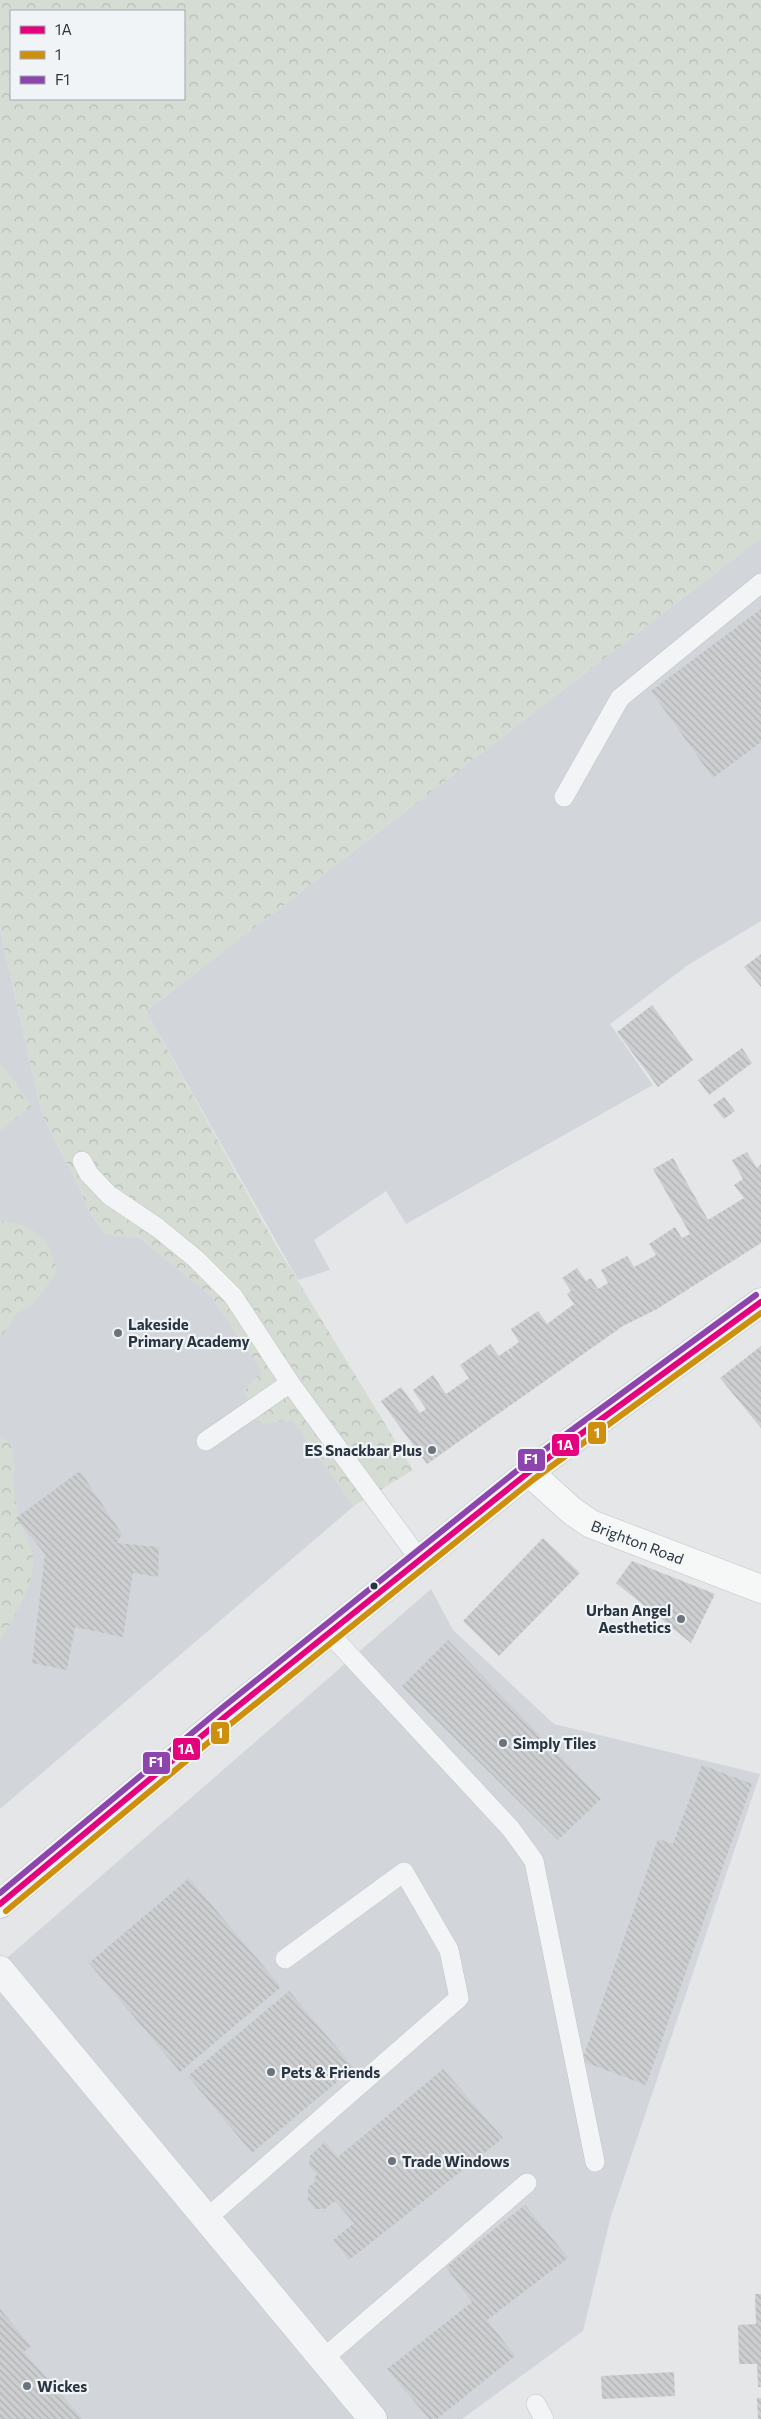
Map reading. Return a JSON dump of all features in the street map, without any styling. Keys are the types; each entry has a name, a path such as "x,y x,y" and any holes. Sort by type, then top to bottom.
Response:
{"main road":[{"path":"0,1904 329,1633 529,1472 761,1302"},
{"name":"Brighton Road","path":"529,1472 572,1511 591,1524 761,1590"}],"street":[{"path":"0,1970 373,2419"}],"lane":[{"path":"564,798 620,698 761,583"},
{"path":"82,1161 89,1174 109,1195 158,1228 223,1284 233,1296 290,1383 420,1560"},
{"path":"206,1442 290,1383"},
{"path":"329,1633 511,1828 534,1861 594,2162"},
{"path":"206,2219 459,1998 449,1950 404,1872 285,1959"},
{"path":"324,2358 527,2183"}],"shaded area":[{"path":"761,538 761,921 688,965 610,1024 653,1085 406,1224 386,1191 314,1240 330,1270 298,1280 146,1011"},
{"name":"Lakeside Primary Academy","path":"0,930 42,1115 80,1189 90,1214 105,1234 140,1238 211,1296 262,1371 253,1409 262,1423 293,1420 354,1506 0,1809"},
{"path":"431,1589 453,1630 554,1724 760,1774 611,2216 583,2331 462,2419 0,2419 0,1964"}],"green space":[{"path":"0,0 761,0 761,538 146,1011 276,1245 413,1470 354,1506 293,1420 262,1424 243,1392 262,1371 211,1296 140,1238 105,1234 90,1214 80,1189 42,1115 0,930"},
{"path":"0,1061 32,1106 0,1131"},
{"path":"0,1221 22,1225 39,1235 50,1250 57,1272 33,1305 16,1314 0,1339"},
{"path":"0,1435 10,1445 13,1452 15,1500 21,1526 31,1549 33,1567 31,1578 22,1600 0,1639"}],"building":[{"path":"761,609 761,742 713,778 651,691"},
{"path":"761,954 761,987 744,967"},
{"path":"652,1005 693,1060 658,1087 617,1032"},
{"path":"742,1048 752,1063 709,1095 698,1080"},
{"path":"724,1097 735,1111 724,1119 713,1105"},
{"path":"747,1152 757,1168 761,1164 761,1243 657,1309 623,1326 427,1464 381,1401 401,1387 420,1413 426,1409 413,1390 433,1375 446,1394 469,1378 460,1365 490,1344 499,1356 507,1350 520,1369 508,1350 519,1342 511,1329 538,1311 547,1324 574,1304 567,1294 571,1291 562,1278 577,1268 586,1281 591,1278 598,1289 608,1283 601,1270 627,1256 634,1267 656,1255 649,1244 675,1227 682,1238 690,1234 653,1169 673,1158 708,1220 744,1198 734,1185 743,1179 732,1160"},
{"path":"761,1346 761,1428 720,1378"},
{"path":"80,1471 122,1534 117,1543 159,1547 158,1577 133,1573 123,1637 75,1627 67,1670 32,1663 45,1554 16,1518"},
{"path":"543,1538 580,1573 499,1656 463,1621"},
{"name":"Urban Angel Aesthetics","path":"632,1561 715,1594 691,1643 616,1583"},
{"name":"Simply Tiles","path":"448,1640 601,1799 558,1840 402,1686"},
{"path":"702,1765 752,1784 646,2085 582,2061 658,1839 673,1844"},
{"path":"189,1878 281,1987 180,2072 89,1963"},
{"name":"Pets & Friends","path":"289,1991 354,2068 252,2153 188,2076"},
{"name":"Trade Windows","path":"443,2069 503,2138 349,2260 333,2240 354,2223 335,2201 325,2209 315,2209 308,2200 308,2187 316,2181 313,2178 317,2174 309,2166 310,2156 325,2142 338,2157"},
{"path":"525,2205 568,2258 487,2320 515,2356 437,2419 429,2419 387,2369 472,2302 446,2267"},
{"path":"755,2294 761,2294 761,2387 758,2387 757,2364 739,2364 738,2325 756,2324"},
{"name":"Wickes","path":"0,2309 31,2346 24,2352 83,2419 0,2419"},
{"path":"674,2372 675,2396 602,2399 601,2376"},
{"path":"757,2398 761,2398 761,2419 758,2419"}],"transit line":[{"name":"F1","path":"0,1893 222,1708 524,1465 756,1295"},
{"name":"1A","path":"0,1904 227,1715 529,1472 761,1302"},
{"name":"1","path":"6,1911 233,1722 534,1479 761,1313"}],"place":[{"name":"Lakeside Primary Academy","path":"118,1333"},
{"name":"ES Snackbar Plus","path":"432,1450"},
{"name":"Urban Angel Aesthetics","path":"681,1619"},
{"name":"Simply Tiles","path":"503,1743"},
{"name":"Pets & Friends","path":"271,2072"},
{"name":"Trade Windows","path":"392,2161"},
{"name":"Wickes","path":"27,2386"}]}
